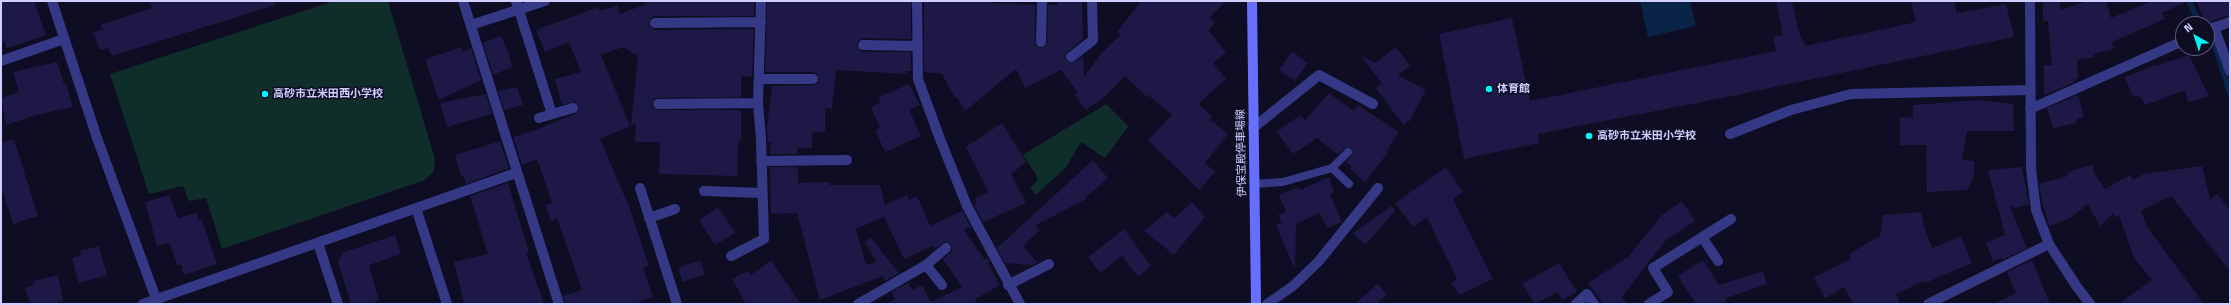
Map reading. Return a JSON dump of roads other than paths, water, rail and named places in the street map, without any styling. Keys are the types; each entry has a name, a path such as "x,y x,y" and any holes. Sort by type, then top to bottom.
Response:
{"main road":[{"name":"伊保宝殿停車場線","path":"1252,1 1256,304"}],"street":[{"path":"52,1 97,138 157,302"},
{"path":"463,1 516,173 559,304"},
{"path":"471,25 517,5 546,1"},
{"path":"731,256 764,239 758,103 761,1"},
{"path":"917,1 918,79 940,139 968,206 1016,303"},
{"path":"1041,42 1042,1"},
{"path":"1070,57 1093,40 1092,1"},
{"path":"2030,1 2031,169 2036,210 2049,244 2090,304"},
{"path":"517,5 552,114"},
{"path":"655,23 760,22"},
{"path":"2215,28 2230,22"},
{"path":"2215,38 2230,71"},
{"path":"1,60 64,39"},
{"path":"2030,109 2175,44"},
{"path":"864,45 918,46"},
{"path":"1253,128 1319,75 1372,104"},
{"path":"759,79 813,79"},
{"path":"1730,134 1791,110 1851,94 2030,90"},
{"path":"658,104 758,103"},
{"path":"539,118 573,108"},
{"path":"761,161 847,160"},
{"path":"143,304 157,302 318,242 516,173"},
{"path":"640,188 677,304"},
{"path":"1267,304 1294,286 1318,262 1378,188"},
{"path":"704,191 762,193"},
{"path":"416,208 447,304"},
{"path":"649,218 675,209"},
{"path":"1650,304 1668,292 1653,268 1732,219"},
{"path":"1702,237 1718,261"},
{"path":"318,242 338,304"},
{"path":"1928,304 2049,244"},
{"path":"858,304 926,265 946,248"},
{"path":"1008,285 1049,264"},
{"path":"926,265 942,285"},
{"path":"1576,304 1587,294 1594,304"}],"lane":[{"path":"1254,184 1283,182 1332,168 1348,152"},
{"path":"1332,168 1349,184"}],"water":[{"path":"1640,1 1690,1 1696,26 1648,37"}],"waterway":[{"path":"2189,1 2196,16"},
{"path":"2215,45 2230,93"}],"place":[{"name":"体育館","path":"1489,89"},
{"name":"高砂市立米田西小学校","path":"265,94"},
{"name":"高砂市立米田小学校","path":"1589,136"}]}
